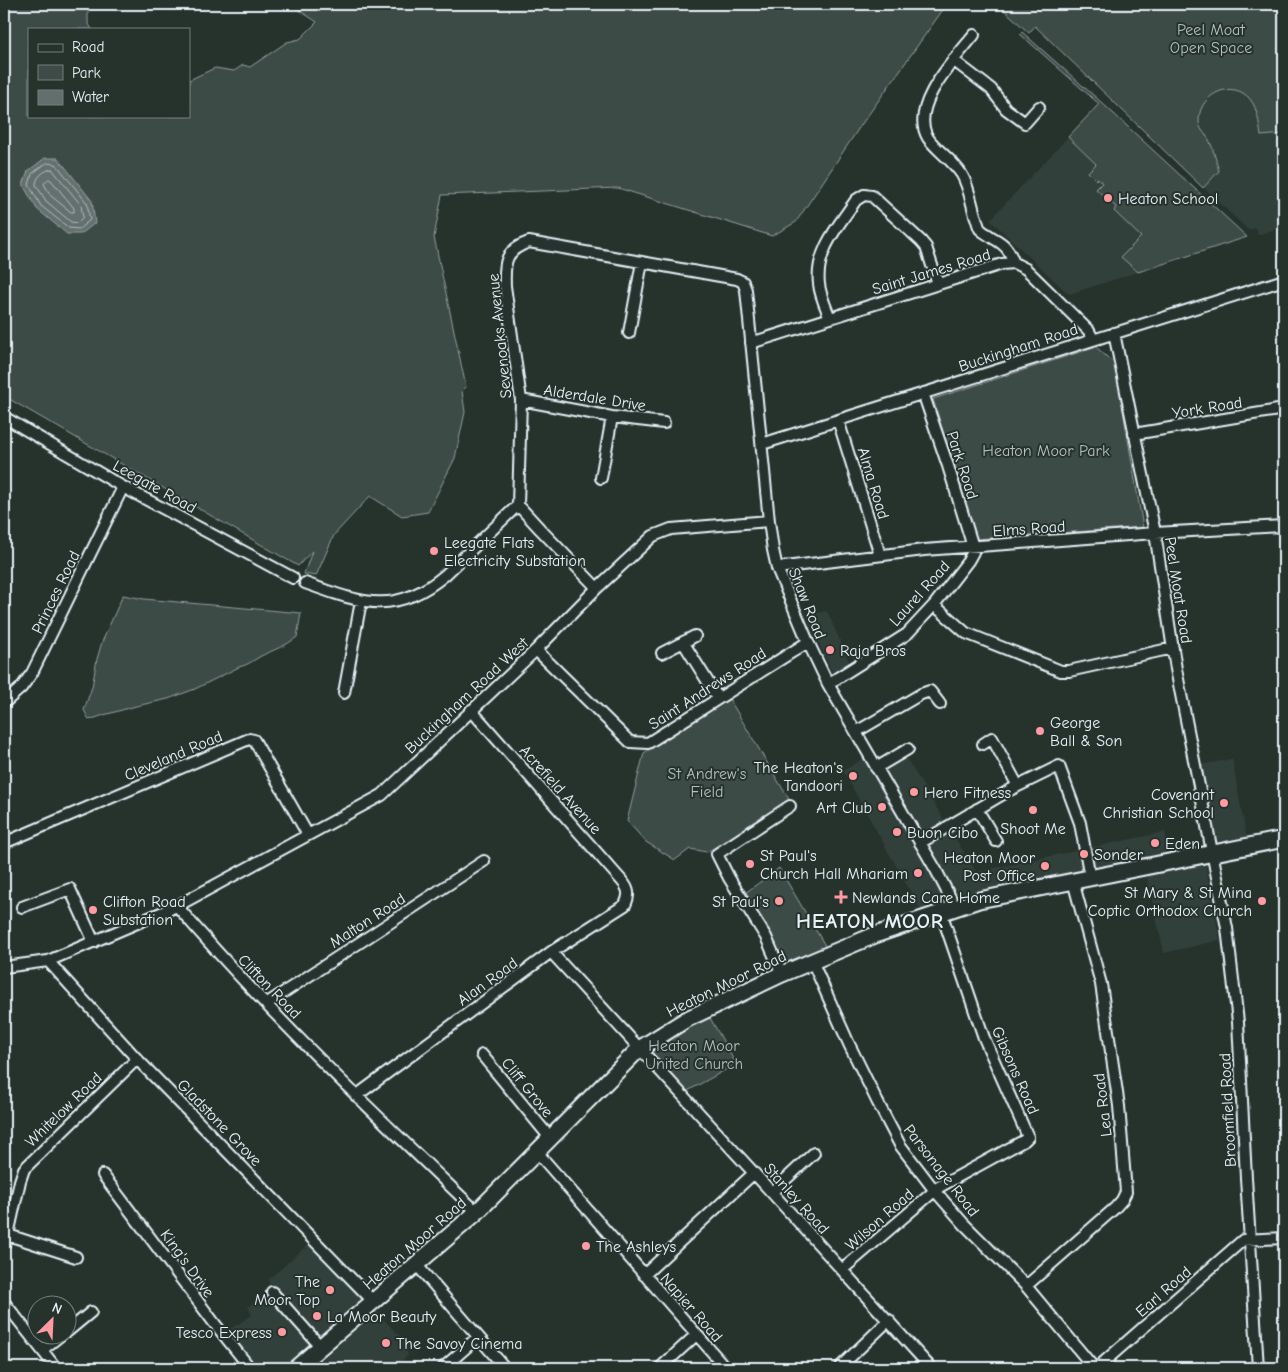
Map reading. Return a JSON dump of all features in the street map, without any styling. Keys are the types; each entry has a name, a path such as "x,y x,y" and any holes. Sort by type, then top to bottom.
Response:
{"main road":[{"name":"Heaton Moor Road","path":"306,1366 320,1347 477,1212 639,1049 688,1019 782,974 875,935 979,900 1284,838"}],"street":[{"path":"974,35 938,80 927,101 923,118 924,130 929,139 961,174 980,228 1008,249 1014,263"},
{"path":"953,60 991,89 1006,109 1025,123 1039,107"},
{"path":"830,318 819,285 820,264 825,246 856,200 864,195 872,196 921,241 926,248 938,284"},
{"name":"Sevenoaks Avenue","path":"518,505 522,400 505,286 504,268 509,254 518,246 529,242 737,279"},
{"path":"629,333 642,262"},
{"name":"Saint James Road","path":"751,343 1002,264 1014,263 1026,269 1089,330 1093,339"},
{"name":"Shaw Road","path":"737,279 743,282 746,290 769,521 777,568 828,684 920,843 948,910"},
{"name":"Buckingham Road","path":"762,444 1284,280"},
{"name":"Peel Moat Road","path":"1114,333 1156,533 1173,648 1212,853"},
{"name":"Park Road","path":"923,393 973,547"},
{"name":"Alderdale Drive","path":"522,400 612,417 664,424"},
{"name":"York Road","path":"1134,434 1284,409"},
{"name":"Leegate Road","path":"4,417 123,487 293,578"},
{"path":"601,478 612,417"},
{"name":"Alma Road","path":"838,420 880,555"},
{"name":"Princes Road","path":"4,703 32,673 123,487"},
{"path":"305,583 361,601 378,602 412,596 433,585 518,505 597,588"},
{"name":"Buckingham Road West","path":"177,906 382,795 536,650 597,588 653,536 671,529 769,521"},
{"name":"Elms Road","path":"777,568 880,555 973,547 1156,533 1284,526"},
{"name":"Laurel Road","path":"828,684 907,634 934,605 968,561 973,552 973,547"},
{"path":"344,693 361,601"},
{"path":"934,605 966,633 1062,671 1173,648"},
{"path":"662,653 695,636"},
{"path":"683,642 718,698"},
{"name":"Saint Andrews Road","path":"536,650 630,742 648,743 808,642"},
{"path":"856,732 921,694 930,691 940,704"},
{"name":"Acrefield Avenue","path":"471,710 628,888"},
{"path":"983,744 992,738 1018,786"},
{"name":"Cleveland Road","path":"4,843 249,739 254,740 308,835"},
{"path":"876,768 908,749"},
{"path":"920,843 1018,786 1059,766 1080,823 1090,877"},
{"path":"782,974 766,937 729,878 717,854 790,806"},
{"path":"978,809 996,841"},
{"name":"Broomfield Road","path":"1212,853 1227,928 1238,1022 1258,1368"},
{"name":"Malton Road","path":"266,1004 484,860"},
{"name":"Lea Road","path":"1026,1286 1115,1208 1126,1192 1119,1106 1101,984 1073,881"},
{"name":"Alan Road","path":"356,1096 551,952 625,905 628,898 628,888"},
{"path":"22,907 70,889 94,942"},
{"path":"4,968 48,961 177,906"},
{"name":"Clifton Road","path":"177,906 266,1004 356,1096 477,1212"},
{"name":"Gibsons Road","path":"935,1191 968,1170 1026,1140 1028,1137 984,1038 948,910"},
{"name":"Stanley Road","path":"551,952 931,1368"},
{"name":"Gladstone Grove","path":"48,961 137,1058 373,1301"},
{"name":"Parsonage Road","path":"812,961 849,1044 900,1145 935,1191 964,1224 1026,1286 1095,1368"},
{"name":"Cliff Grove","path":"482,1054 551,1138"},
{"name":"Whitelow Road","path":"6,1235 24,1169 137,1058"},
{"name":"Napier Road","path":"537,1152 726,1368"},
{"path":"772,1192 814,1153"},
{"path":"644,1275 754,1173"},
{"name":"King's Drive","path":"103,1174 250,1368"},
{"name":"Wilson Road","path":"842,1270 935,1191"},
{"path":"6,1235 76,1257"},
{"path":"1250,1239 1284,1238"},
{"name":"Earl Road","path":"1095,1368 1243,1240 1250,1239"},
{"path":"416,1264 505,1368"},
{"path":"272,1292 320,1347"},
{"path":"4,1302 56,1368"},
{"path":"78,1322 91,1312"},
{"path":"839,1368 889,1320"},
{"path":"660,1368 696,1335"},
{"path":"443,1368 478,1337"},
{"path":"42,1350 50,1344"}],"shaded area":[{"path":"1284,9 1284,134 1279,135 1284,150 1284,226 1258,235 1256,228 1248,230 1035,25"},
{"name":"Heaton School","path":"1101,102 1247,237 1069,294 990,220"},
{"path":"827,611 850,664 832,672 806,615"},
{"path":"900,748 976,872 1165,832 1170,854 1083,869 934,906 922,912 843,771 869,755 874,764"},
{"name":"Covenant Christian School","path":"1232,759 1247,840 1215,846 1200,765"},
{"path":"1205,863 1220,940 1164,953 1146,874"},
{"path":"310,1243 363,1297 284,1368 252,1368 224,1333 252,1315 248,1307 272,1287 268,1280"},
{"path":"376,1311 405,1342 408,1355 394,1368 332,1368 322,1360"}],"green space":[{"path":"4,4 88,4 88,23 91,28 28,28 28,118 190,118 190,80 215,68 234,71 243,65 250,67 287,42 300,39 317,22 290,4 947,4 859,128 796,222 772,236 618,188 442,195 434,237 466,387 462,391 465,412 455,458 428,512 402,516 370,496 334,535 316,576 304,574 312,551 298,566 4,396"},
{"name":"Peel Moat Open Space","path":"998,4 1284,4 1284,134 1261,136 1255,107 1243,93 1227,90 1212,96 1201,109 1199,122 1211,145 1219,171 1203,188 1035,26 1029,33"},
{"path":"1022,32 1247,237 1138,272 1121,257 1141,237 1114,211 1116,207 1096,189 1102,183 1088,172 1096,164 1068,137 1099,104 1020,34"},
{"name":"Heaton Moor Park","path":"1096,347 1115,364 1143,527 976,539 933,399"},
{"path":"123,595 144,599 301,613 297,637 248,664 195,689 168,699 89,720 84,710 92,687 97,659 102,642"},
{"name":"St Andrew's Field","path":"728,697 790,801 707,852 690,849 675,860 646,842 627,821 644,753"},
{"path":"779,868 827,949 787,963 741,896"},
{"name":"Heaton Moor United Church","path":"709,1016 736,1064 684,1093 645,1049"}],"water":[{"path":"45,158 58,158 92,201 95,223 81,234 67,234 37,209 23,185 28,171"}],"place":[{"name":"Heaton School","path":"1108,198"},
{"name":"Leegate Flats Electricity Substation","path":"434,551"},
{"name":"Raja Bros","path":"830,650"},
{"name":"George Ball & Son","path":"1040,731"},
{"name":"The Heaton's Tandoori","path":"853,776"},
{"name":"Hero Fitness","path":"914,792"},
{"name":"Covenant Christian School","path":"1224,803"},
{"name":"Art Club","path":"882,807"},
{"name":"Shoot Me","path":"1033,810"},
{"name":"Buon Cibo","path":"897,832"},
{"name":"Eden","path":"1155,843"},
{"name":"Sonder","path":"1084,854"},
{"name":"St Paul's Church Hall","path":"750,864"},
{"name":"Heaton Moor Post Office","path":"1045,866"},
{"name":"Mhariam","path":"918,873"},
{"name":"Newlands Care Home","path":"841,897"},
{"name":"St Paul's","path":"779,901"},
{"name":"St Mary & St Mina Coptic Orthodox Church","path":"1262,901"},
{"name":"Clifton Road Substation","path":"93,910"},
{"name":"The Ashleys","path":"586,1246"},
{"name":"The Moor Top","path":"330,1290"},
{"name":"La Moor Beauty","path":"317,1316"},
{"name":"Tesco Express","path":"282,1332"},
{"name":"The Savoy Cinema","path":"386,1343"}],"district":[{"name":"HEATON MOOR","path":"870,921"}]}
